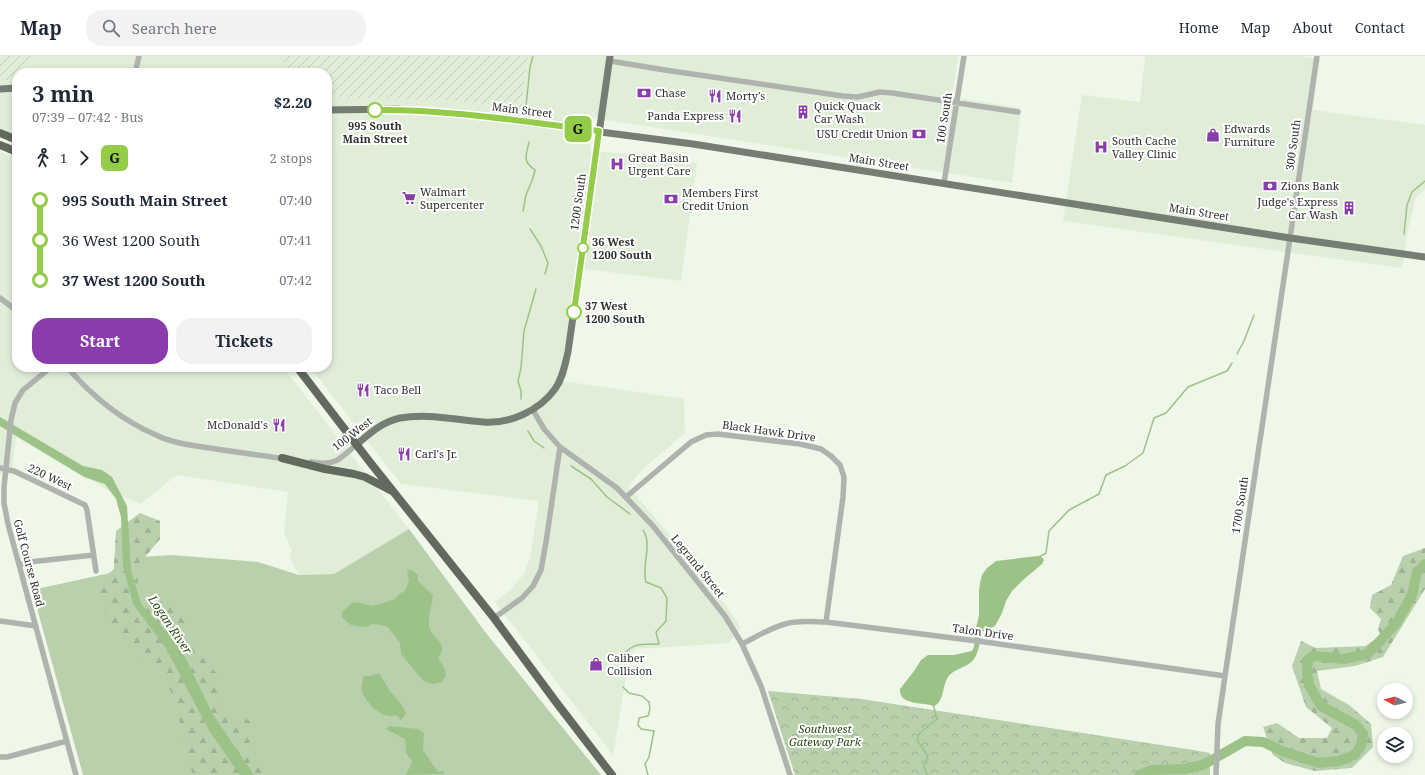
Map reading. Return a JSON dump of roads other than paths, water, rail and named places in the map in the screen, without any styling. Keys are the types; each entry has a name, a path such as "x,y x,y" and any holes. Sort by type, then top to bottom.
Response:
{"highway":[{"path":"0,133 12,138"},
{"path":"0,144 12,150"},
{"path":"300,372 494,618 612,775"},
{"path":"282,458 365,477 395,493"}],"main road":[{"name":"1200 South","path":"568,352 610,58"},
{"path":"0,89 12,88"},
{"name":"Main Street","path":"332,110 397,109 478,116 599,131 700,145 1290,238 1425,257"},
{"name":"100 West","path":"356,445 384,423 399,418 434,416 484,422 515,418 532,410 545,400 555,388 564,371 568,352"}],"street":[{"path":"136,68 139,56"},
{"name":"100 South","path":"944,183 964,56"},
{"name":"300 South","path":"1290,238 1317,56"},
{"path":"610,58 665,70 844,96 858,97 880,92 1018,112"},
{"name":"1700 South","path":"1216,775 1218,724 1290,238"},
{"path":"0,298 12,307"},
{"name":"Golf Course Road","path":"45,372 23,390 15,403 3,469 4,504 8,524 76,775"},
{"name":"100 West","path":"71,372 96,398 130,422 157,436 183,444 324,464 333,463 356,445"},
{"name":"Legrand Street","path":"532,410 544,429 560,447 617,488 626,497 653,526 725,616 742,644 761,686 790,775"},
{"name":"Black Hawk Drive","path":"626,497 691,442 706,435 728,434 800,444 821,449 840,465 844,478 826,622"},
{"path":"494,618 522,598 533,586 541,570 560,447"},
{"name":"220 West","path":"3,469 14,471 85,505 94,555"},
{"path":"19,565 29,562 94,555 96,571"},
{"path":"0,621 36,626"},
{"name":"Talon Drive","path":"742,644 786,623 804,621 826,622 985,642 1225,676"},
{"path":"0,757 7,757 67,741"}],"waterway":[{"path":"526,106 530,67 533,56"},
{"path":"523,211 526,195 535,170 528,164 526,158 529,142"},
{"path":"1404,234 1407,205 1412,192 1425,181"},
{"path":"530,229 541,246 548,263 545,274"},
{"path":"521,399 521,391 518,381 521,368 524,331 536,289"},
{"path":"1237,354 1244,341 1254,315"},
{"path":"1039,557 1046,553 1049,531 1069,510 1099,494 1106,475 1125,466 1143,453 1154,418 1166,413 1188,387 1227,371 1232,363"},
{"path":"528,431 534,441 544,448"},
{"path":"571,466 591,479 607,497 630,514"},
{"path":"616,663 630,648 634,646 659,644 656,632 666,621 667,598 661,588 646,582 645,569 647,542 643,530"},
{"path":"1139,775 1151,770 1185,769 1203,765 1245,741 1263,742 1282,751 1319,763 1339,761 1354,755 1361,746 1363,734 1356,725 1321,706 1309,685 1307,671 1308,660 1313,656 1344,659 1367,654 1397,622 1412,595 1417,572 1425,564"},
{"path":"623,687 629,693 642,696 649,702 650,709 648,716 639,718 638,725 641,729 654,731 649,757 645,764 648,775"},
{"path":"927,775 924,766 928,756 917,740 920,733 937,719 933,704"}],"place":[{"name":"Chase","path":"644,93"},
{"name":"Morty's","path":"715,96"},
{"name":"995 South Main Street","path":"375,110"},
{"name":"Quick Quack Car Wash","path":"803,112"},
{"name":"Panda Express","path":"735,116"},
{"name":"USU Credit Union","path":"919,134"},
{"name":"Edwards Furniture","path":"1213,135"},
{"name":"South Cache Valley Clinic","path":"1101,147"},
{"name":"Great Basin Urgent Care","path":"617,164"},
{"name":"Zions Bank","path":"1270,186"},
{"name":"Walmart Supercenter","path":"409,198"},
{"name":"Members First Credit Union","path":"671,199"},
{"name":"Judge's Express Car Wash","path":"1349,208"},
{"name":"36 West 1200 South","path":"583,248"},
{"name":"37 West 1200 South","path":"574,312"},
{"name":"Taco Bell","path":"363,390"},
{"name":"McDonald's","path":"279,425"},
{"name":"Carl's Jr.","path":"404,454"},
{"name":"Caliber Collision","path":"596,664"}],"water label":[{"name":"Logan River","path":"170,625"}],"park label":[{"name":"Southwest Gateway Park","path":"825,735"}]}
